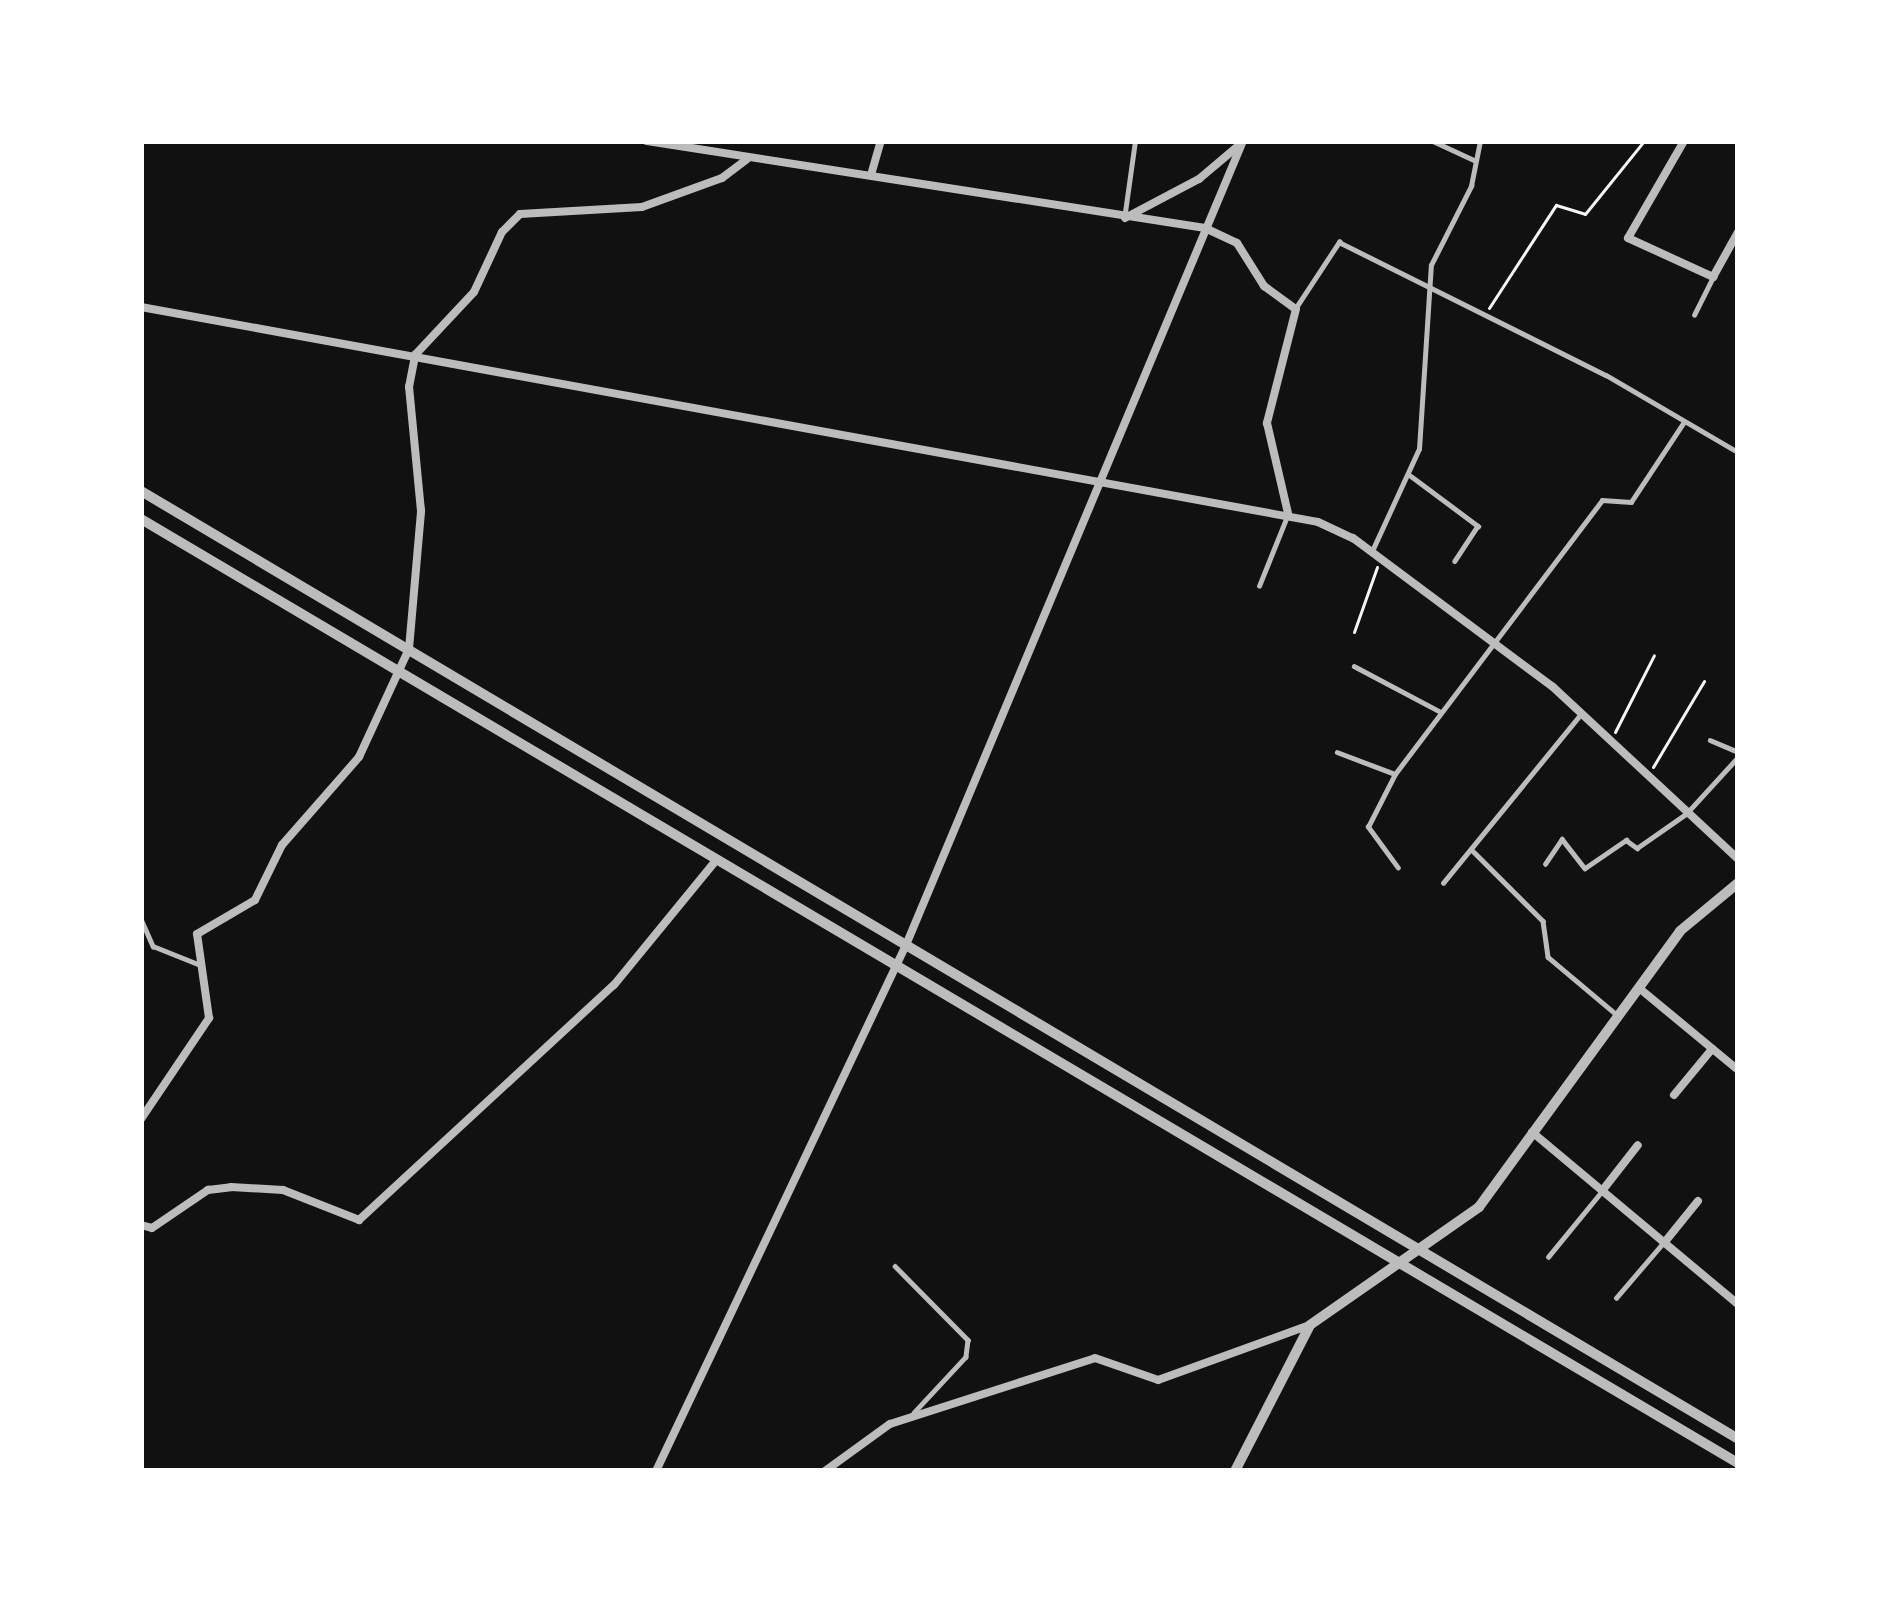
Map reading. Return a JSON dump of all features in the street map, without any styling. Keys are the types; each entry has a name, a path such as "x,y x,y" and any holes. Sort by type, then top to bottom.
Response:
{"street":[{"path":"647,141 1205,228 1237,243 1264,286 1296,309 1267,422 1288,513"},
{"path":"871,176 881,141"},
{"path":"1125,218 1199,179 1243,141"},
{"path":"656,1471 906,945 1243,141"},
{"path":"1684,141 1628,238 1713,277 1738,232"},
{"path":"141,1118 209,1018 197,934 255,900 282,845 359,757 409,649 421,511 409,387 415,355 474,292 502,232 520,214 642,207 722,178 747,159"},
{"path":"141,307 1288,513 1372,551 1496,642 1738,859"},
{"path":"141,491 1738,1439"},
{"path":"141,519 1738,1463"},
{"path":"141,1225 152,1228 208,1190 231,1187 283,1190 359,1220 614,985 718,858"},
{"path":"825,1471 866,1435 1095,1358 1158,1380 1310,1325 1404,1265 1479,1207 1692,917 1738,883"},
{"path":"1638,987 1738,1070"},
{"path":"1674,1095 1712,1049"},
{"path":"1532,1132 1738,1304"},
{"path":"1602,1191 1638,1145"},
{"path":"1664,1243 1698,1201"},
{"path":"1235,1471 1310,1325"}],"lane":[{"path":"747,159 748,141"},
{"path":"1125,218 1135,141"},
{"path":"1433,141 1476,161"},
{"path":"1372,551 1411,476 1424,406 1427,288 1480,141"},
{"path":"1296,309 1339,242 1484,314 1738,452"},
{"path":"1694,314 1713,277"},
{"path":"1397,868 1368,827 1395,774 1602,500 1631,502 1684,422"},
{"path":"1411,476 1478,526 1455,560"},
{"path":"1259,586 1288,513"},
{"path":"1354,666 1442,712"},
{"path":"1443,883 1473,851 1528,771 1581,714"},
{"path":"1545,864 1562,839 1586,868 1626,840 1637,848 1686,814 1738,754 1710,740"},
{"path":"1337,752 1395,774"},
{"path":"1473,851 1543,921 1548,957 1618,1015"},
{"path":"141,919 153,946 198,964"},
{"path":"1548,1257 1602,1191"},
{"path":"1616,1298 1664,1243"},
{"path":"895,1266 968,1340 966,1357 910,1417"}],"path":[{"path":"1484,314 1556,206 1585,214 1644,141"},
{"path":"1354,632 1382,559"},
{"path":"1608,744 1654,655"},
{"path":"1646,778 1704,681"}]}
